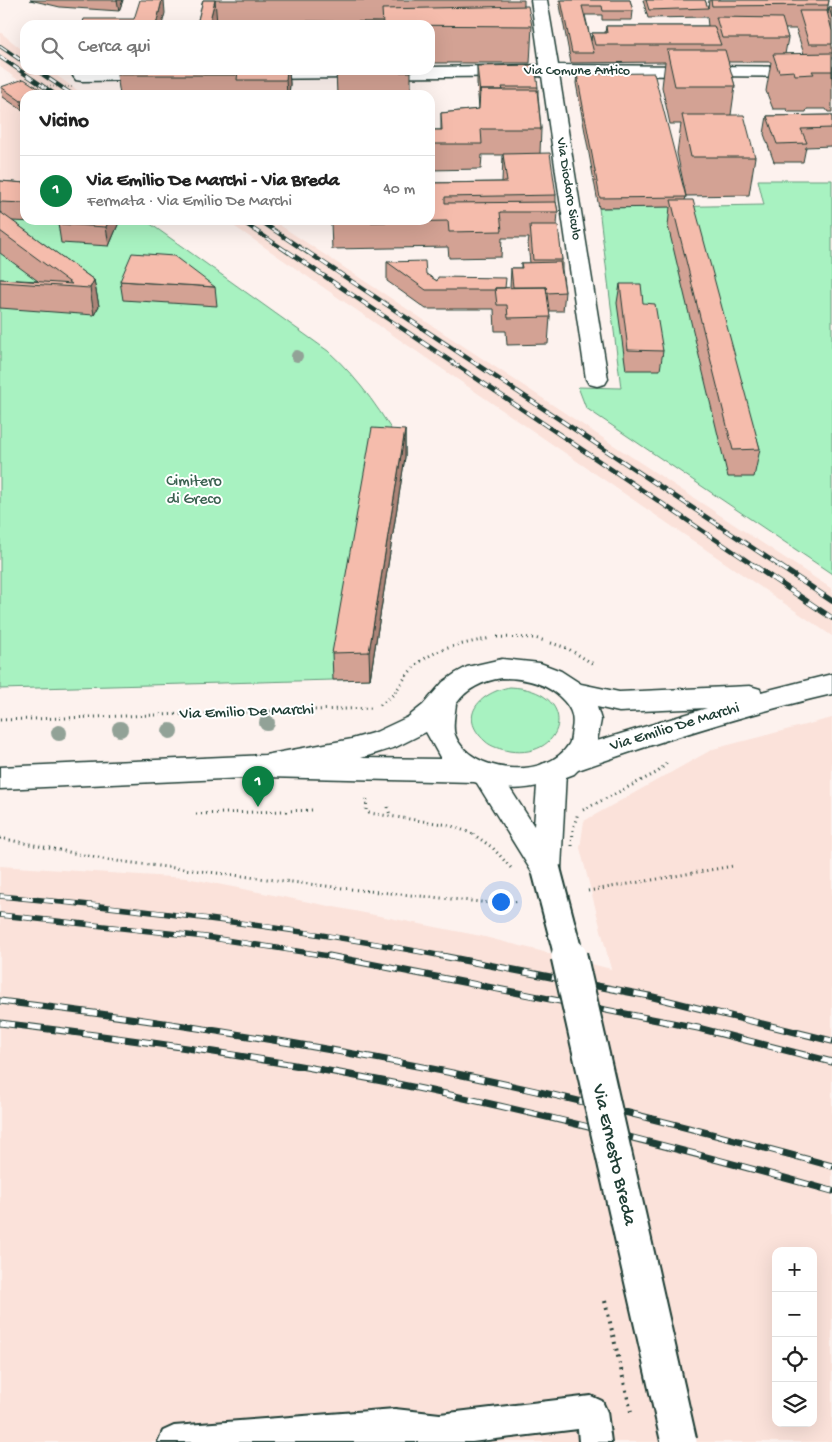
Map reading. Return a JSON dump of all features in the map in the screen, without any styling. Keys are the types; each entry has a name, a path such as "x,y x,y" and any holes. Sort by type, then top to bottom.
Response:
{"street":[{"name":"Via Diodoro Siculo","path":"539,0 597,379"},
{"name":"Via Comune Antico","path":"435,71 550,70 832,72"},
{"path":"78,81 172,75"},
{"name":"Via Emilio De Marchi","path":"265,766 384,740 418,724 442,703 450,691 469,677 485,671 511,668 546,675 574,693 619,702 808,689"},
{"name":"Via Emilio De Marchi","path":"0,778 265,766 480,773 516,780 534,778 630,741 808,689"},
{"name":"Via Emilio De Marchi","path":"560,768 578,753 587,733 585,712 574,693"},
{"name":"Via Emilio De Marchi","path":"442,703 438,718 440,737 453,756 480,773"},
{"name":"Via Ernesto Breda","path":"546,869 549,818 560,768"},
{"name":"Via Ernesto Breda","path":"480,773 518,825 546,869 570,961 678,1442"}],"lane":[{"path":"174,1442 395,1425 444,1436 591,1412 595,1442"}],"path":[{"path":"27,86 78,81"},
{"path":"501,636 535,638 567,648 598,667"},
{"name":"Via Emilio De Marchi","path":"0,720 376,708 394,695 408,674 426,656 468,643"},
{"path":"578,813 658,772 666,764 664,756"},
{"path":"388,807 390,816"},
{"path":"366,808 369,813 449,825 472,834"},
{"path":"196,814 314,810"},
{"path":"0,838 127,862 492,903 522,900"},
{"path":"581,892 732,866"}],"shaded area":[{"path":"0,32 20,48 20,75 56,75 77,90 20,90 20,201 0,199 0,93 12,88 28,87 0,67"},
{"path":"232,225 280,225 832,589 832,636"},
{"path":"832,718 832,1442 0,1442 0,866 187,878 481,936 611,969 580,848 584,821 713,749"}],"green space":[{"path":"758,180 832,180 832,574 586,408 578,387 621,388 599,208 764,205"},
{"name":"Cimitero di Greco","path":"0,199 20,216 20,225 152,225 328,351 351,374 371,399 405,453 370,679 0,689"},
{"path":"510,687 533,691 548,700 556,711 558,724 554,735 544,745 529,751 509,751 490,745 477,731 473,722 476,706 490,694"}],"building":[{"path":"140,0 162,0 157,20 84,20 84,19 134,19"},
{"path":"203,0 215,0 210,20 198,20"},
{"path":"561,0 630,0 633,11 603,11 602,6 582,6 594,53 572,53"},
{"path":"646,0 705,0 708,8 649,10"},
{"path":"711,0 829,0 828,5 712,6"},
{"path":"528,6 532,26 435,25 435,20 383,20 382,9"},
{"path":"829,7 832,7 832,18"},
{"path":"799,11 827,11 832,31 832,44 809,44"},
{"path":"716,17 782,18 788,38 722,38"},
{"path":"606,26 714,26 721,45 595,45 592,33 607,33"},
{"path":"667,50 725,50 735,86 675,86"},
{"path":"832,53 832,71 812,71 814,74 795,75 794,71 779,72 773,54"},
{"path":"535,65 538,87 502,87 503,90 480,90 480,93 477,66"},
{"path":"654,73 686,197 600,198 577,74"},
{"path":"238,75 286,75 286,80 237,80"},
{"path":"24,79 41,90 20,90 20,100 1,87"},
{"path":"480,90 537,90 541,129 481,129 482,144 435,144 435,130 442,130 441,113 479,109"},
{"path":"682,115 744,115 755,157 691,157"},
{"path":"832,115 832,128 801,129 807,143 777,144 767,116"},
{"path":"550,153 556,195 445,197 445,203 556,202 558,212 500,212 502,231 449,232 448,221 435,221 435,183 507,182 503,154"},
{"path":"0,181 20,183 20,203 0,202"},
{"path":"671,200 693,200 760,449 733,450"},
{"path":"0,212 94,280 90,288 0,282 0,279 72,284 0,231"},
{"path":"73,225 107,225 106,227"},
{"path":"530,225 558,225 562,260 533,260"},
{"path":"132,253 174,256 215,287 120,281"},
{"path":"425,261 426,274 437,281 438,277 506,278 505,288 495,288 495,290 426,290 387,262"},
{"path":"560,262 565,292 547,293 546,287 513,287 511,268 522,268 521,263"},
{"path":"620,284 641,284 643,303 655,304 663,351 628,350"},
{"path":"546,287 550,317 508,318 507,305 497,305 495,288"},
{"path":"372,428 405,430 369,652 332,653"}],"railway":[{"path":"0,46 20,60"},
{"path":"0,57 20,71"},
{"path":"27,75 49,90"},
{"path":"43,75 66,90"},
{"path":"247,225 289,253"},
{"path":"266,225 308,253"},
{"path":"287,251 755,566"},
{"path":"306,251 780,566"},
{"path":"753,565 832,618"},
{"path":"778,565 832,601"},
{"path":"0,896 225,921 337,937 448,957"},
{"path":"0,915 206,937 331,956"},
{"path":"331,956 335,957"},
{"path":"331,956 698,1028 832,1062"},
{"path":"442,956 649,996 832,1041"},
{"path":"0,1001 209,1030 417,1066 626,1112 832,1166"},
{"path":"0,1023 106,1036 211,1052 317,1069 422,1089 628,1137 832,1191"}],"place":[{"name":"Via Emilio De Marchi - Via Breda","path":"258,807"}]}
